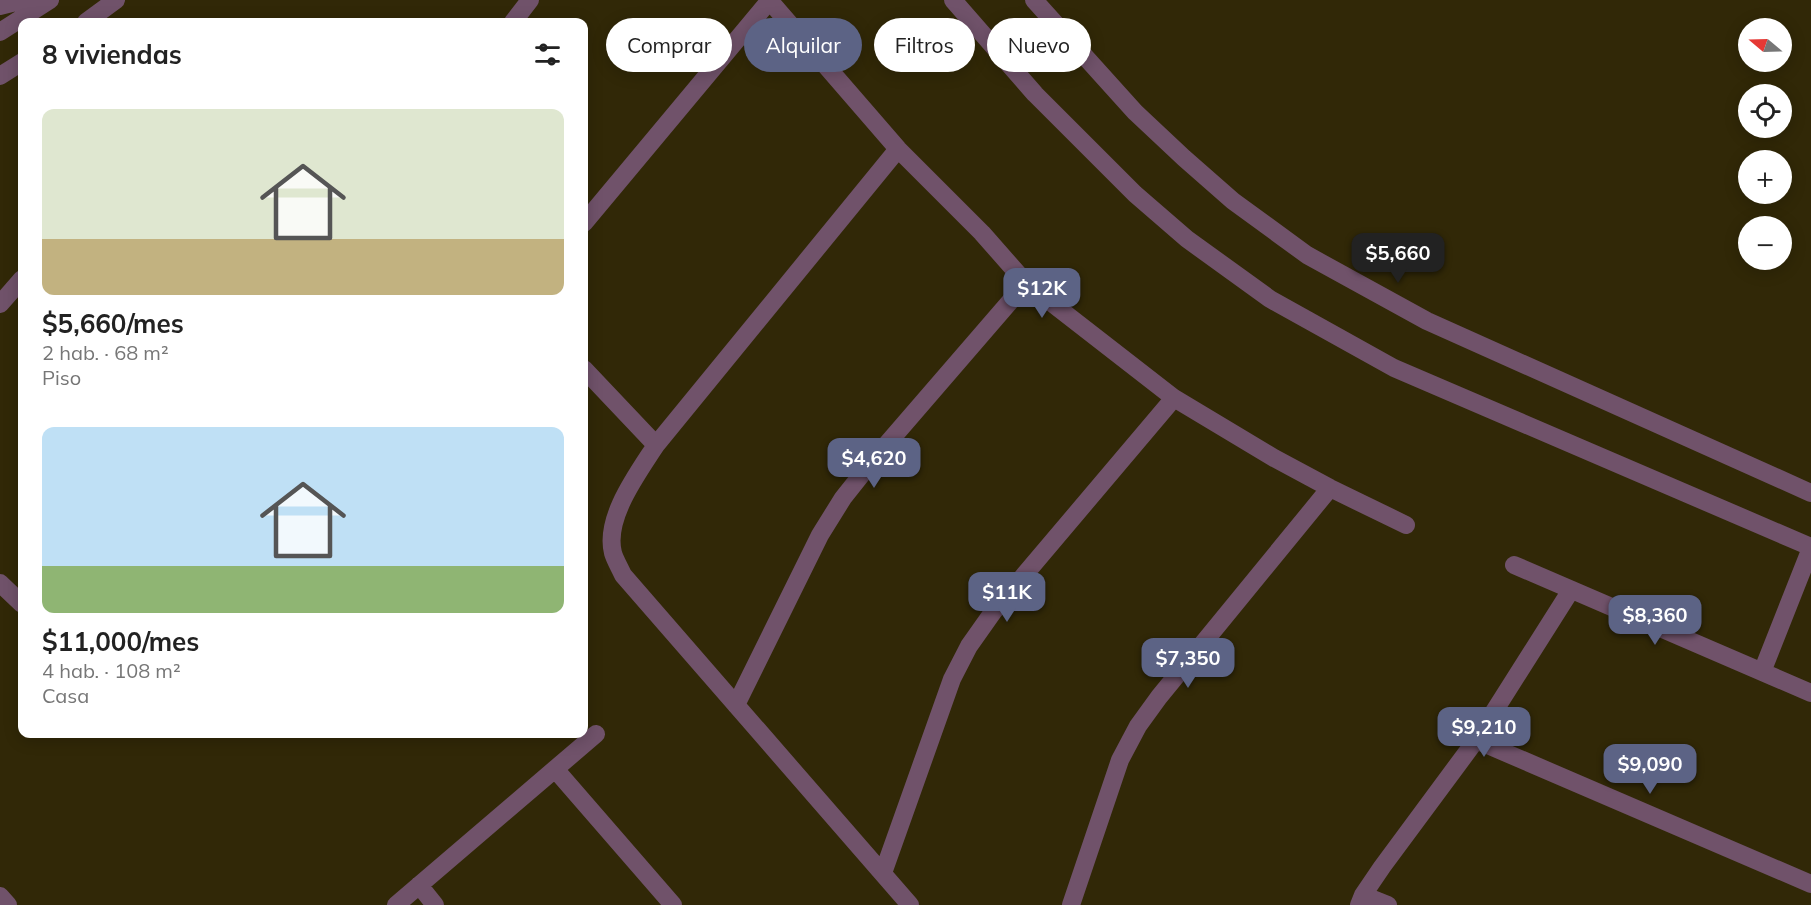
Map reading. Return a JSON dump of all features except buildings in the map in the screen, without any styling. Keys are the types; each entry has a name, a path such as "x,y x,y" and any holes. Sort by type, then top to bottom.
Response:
{"street":[{"path":"0,6 24,0"},
{"path":"22,18 50,0"},
{"path":"93,18 116,0"},
{"path":"516,18 530,0"},
{"path":"588,218 769,0 898,148 1026,283 1174,398 1265,453 1406,525"},
{"path":"953,0 1035,94 1135,194 1187,239 1270,299 1394,368 1811,548 1762,672"},
{"path":"1034,0 1135,112 1168,143 1233,201 1307,255 1427,321 1811,493"},
{"path":"0,32 18,20"},
{"path":"0,76 18,65"},
{"path":"898,148 656,445 619,508 613,530 613,553 623,574 910,905"},
{"path":"736,705 819,535 843,498 1026,283"},
{"path":"0,304 18,284"},
{"path":"588,373 656,445"},
{"path":"883,873 952,678 969,646 993,612 1174,398"},
{"path":"1071,905 1120,760 1138,726 1159,697 1330,488"},
{"path":"1514,566 1811,693"},
{"path":"0,583 18,600"},
{"path":"1388,905 1361,900 1476,740 1571,590"},
{"path":"396,905 596,734"},
{"path":"1476,740 1811,884"},
{"path":"555,769 673,905"},
{"path":"419,885 435,905"},
{"path":"0,896 8,905"}]}
